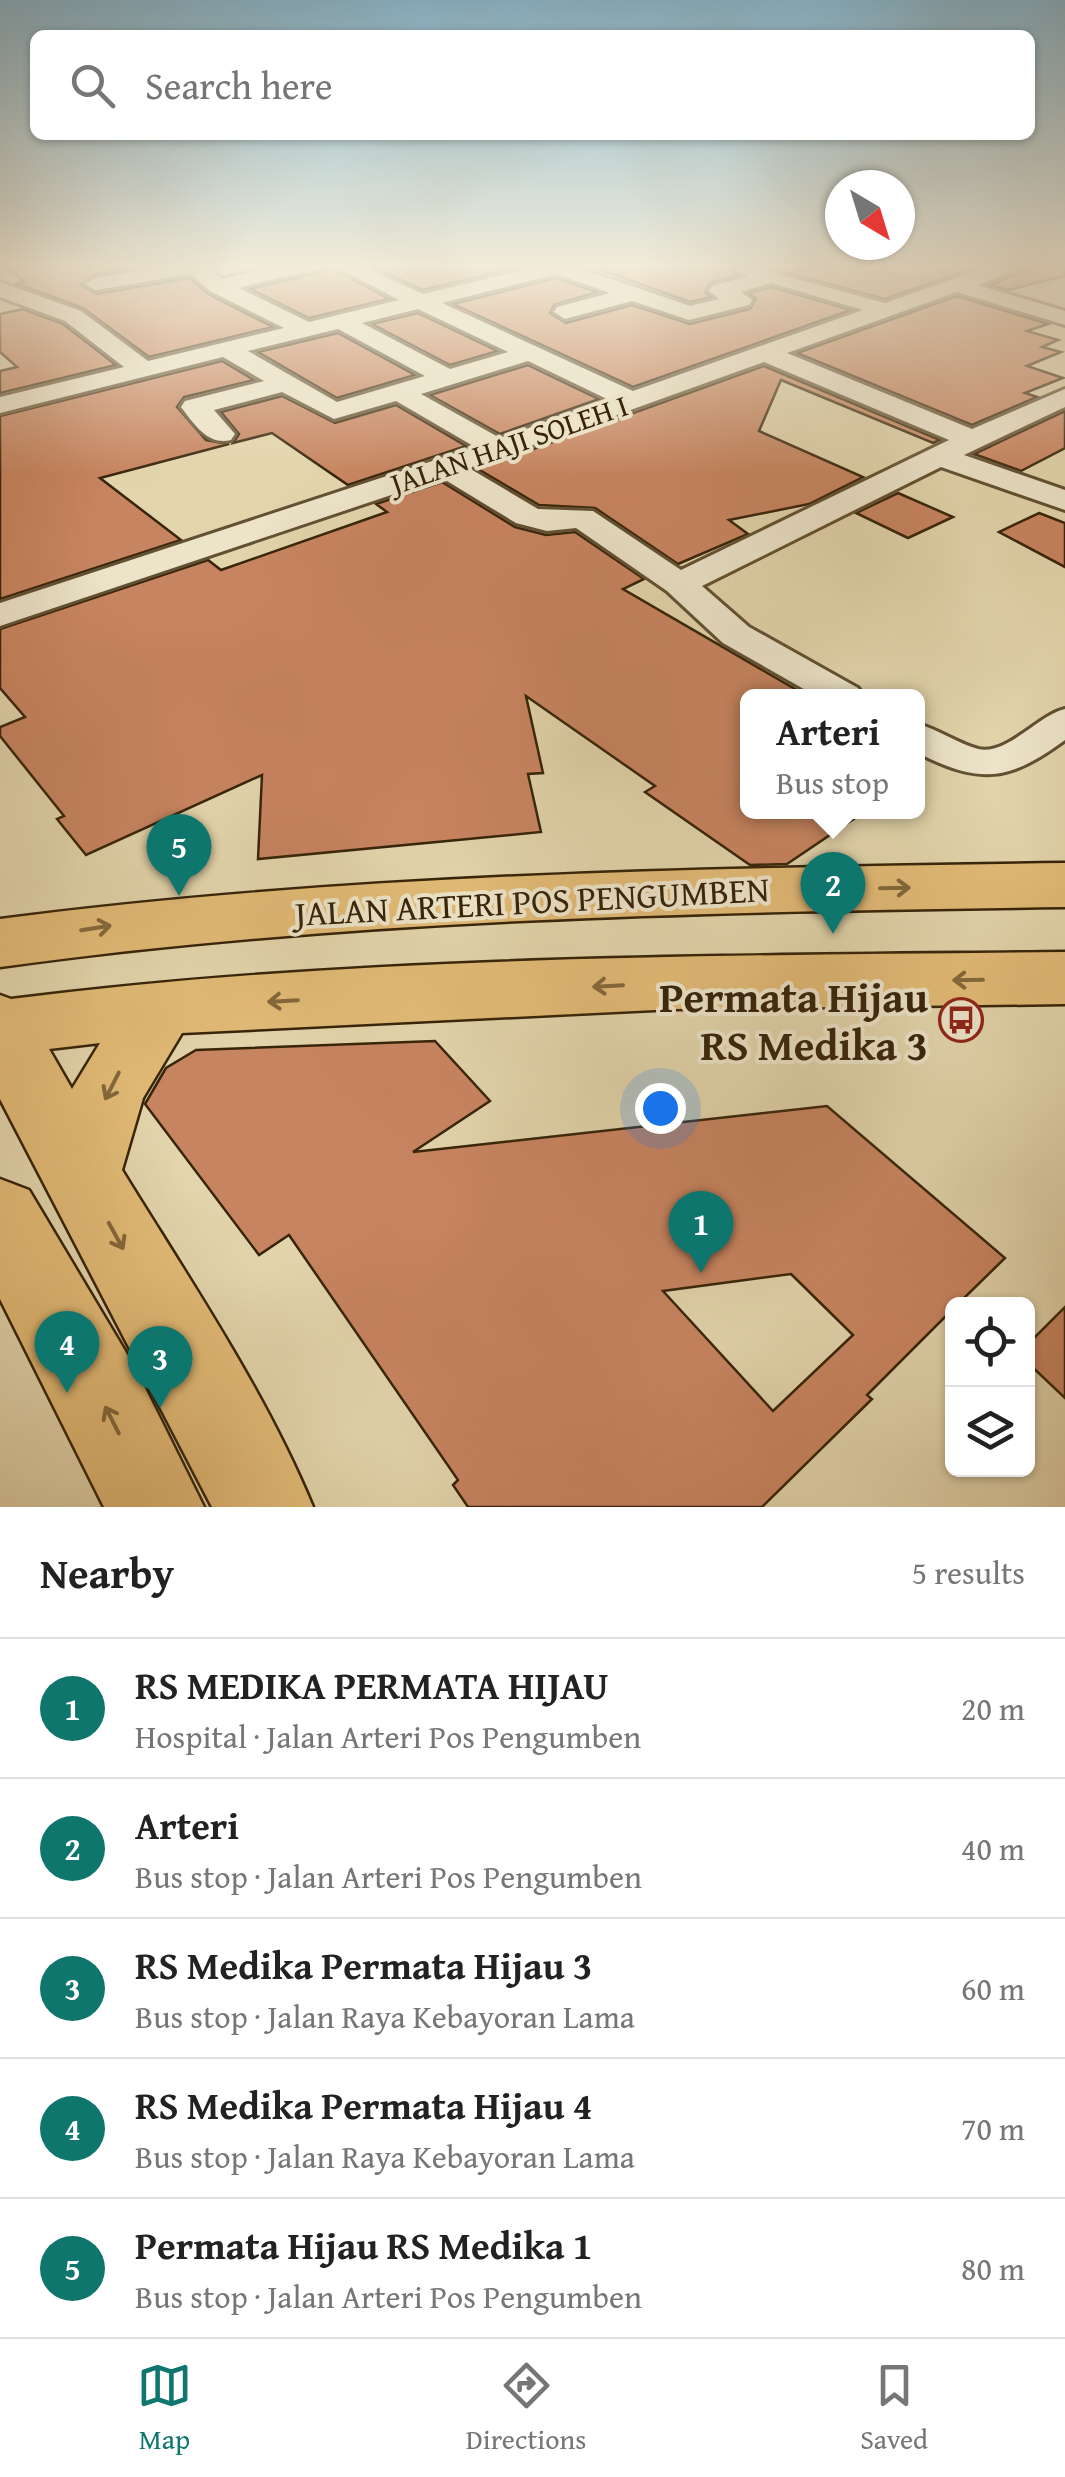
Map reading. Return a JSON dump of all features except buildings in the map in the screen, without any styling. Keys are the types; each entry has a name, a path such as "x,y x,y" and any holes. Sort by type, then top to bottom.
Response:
{"main road":[{"name":"JALAN ARTERI POS PENGUMBEN","path":"0,943 136,922 552,894 1065,885"},
{"path":"264,1507 32,1089 1,1026 161,1007 675,984 1065,978"},
{"path":"81,1174 108,1091 161,1007"},
{"path":"0,1216 155,1507"}],"street":[{"path":"97,334 142,368"},
{"path":"0,405 283,334"},
{"path":"366,334 446,377"},
{"path":"491,334 633,401"},
{"path":"811,334 816,336"},
{"name":"JALAN HAJI SOLEH I","path":"0,615 445,467 821,334"},
{"path":"225,348 334,411 530,353"},
{"path":"765,354 972,439"},
{"path":"222,434 195,407 286,383"},
{"path":"399,392 498,448"},
{"path":"680,584 1065,397"},
{"path":"939,456 1065,501"},
{"path":"445,467 527,516 547,522 582,518 680,584 736,635 832,689"},
{"path":"925,740 987,766 1046,743"}],"place":[{"name":"Permata Hijau RS Medika 1","path":"179,896"},
{"name":"Arteri","path":"833,934"},
{"name":"Permata Hijau RS Medika 3","path":"961,1020"},
{"name":"RS MEDIKA PERMATA HIJAU","path":"701,1273"},
{"name":"RS Medika Permata Hijau 4","path":"67,1393"},
{"name":"RS Medika Permata Hijau 3","path":"160,1408"}]}
